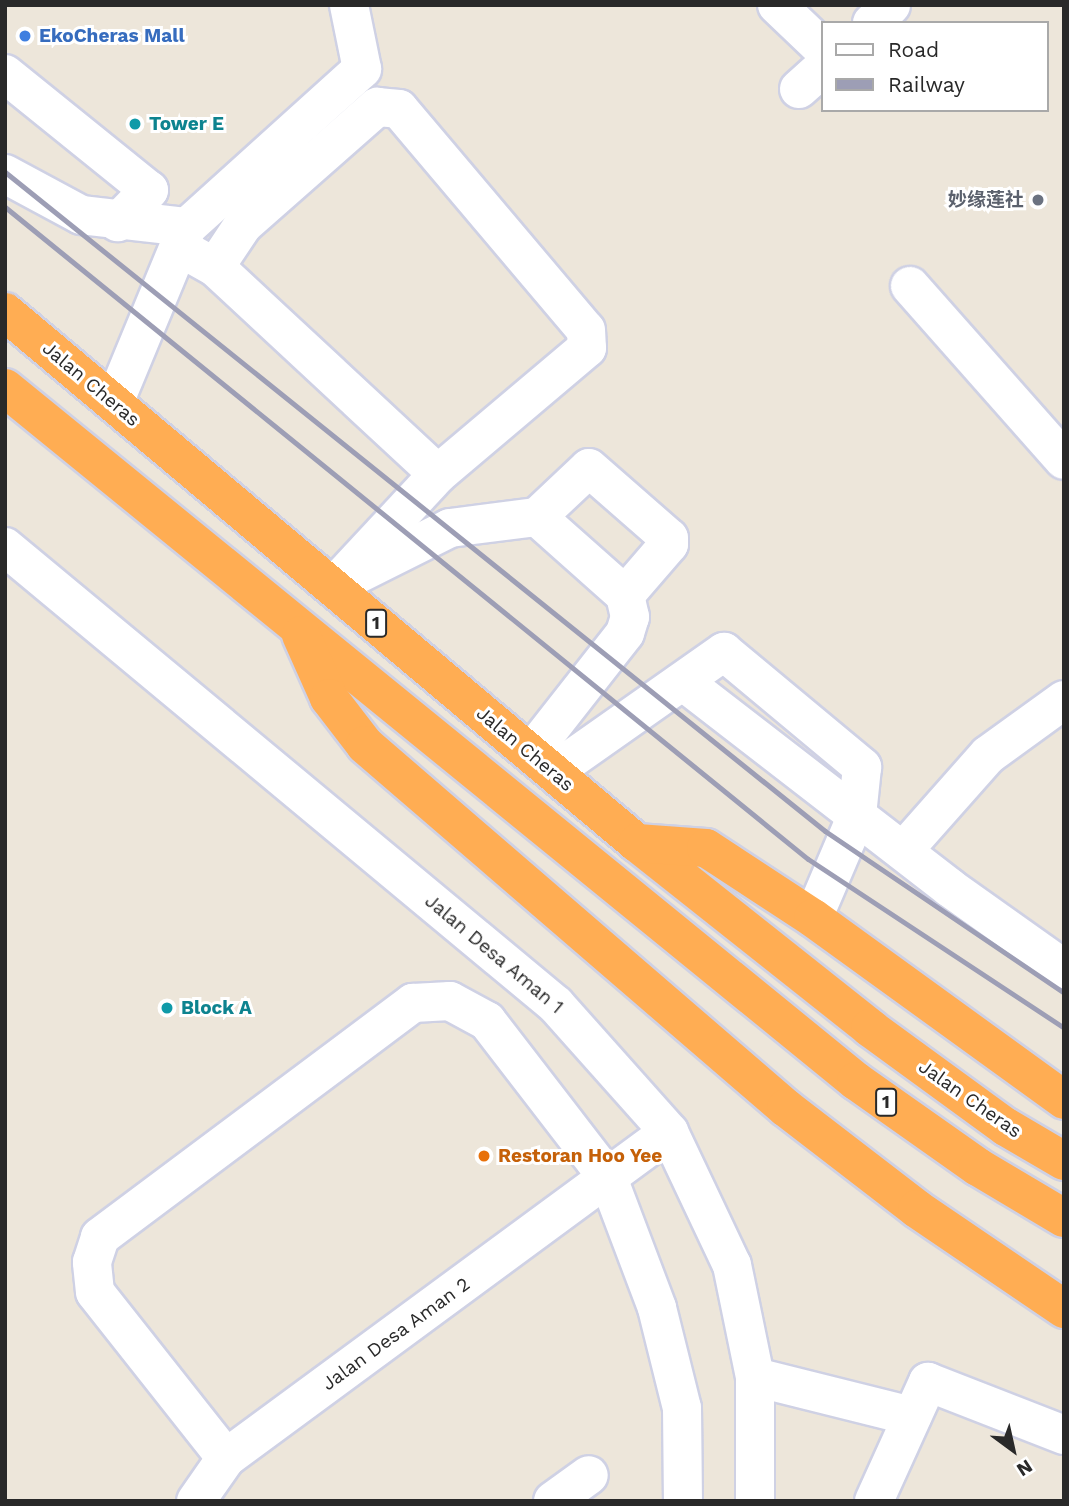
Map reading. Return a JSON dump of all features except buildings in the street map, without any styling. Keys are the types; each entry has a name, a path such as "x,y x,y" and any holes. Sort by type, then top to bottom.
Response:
{"highway":[{"name":"Jalan Cheras","path":"5,312 638,843 881,1035 1006,1127 1064,1161"},
{"name":"1","path":"5,388 718,972 856,1081 978,1167 1064,1218"},
{"path":"297,627 330,698 365,745 786,1108 917,1209 1064,1309"},
{"path":"638,843 706,848 813,918 1064,1100"}],"street":[{"path":"114,403 187,227 362,69 349,5"},
{"path":"778,5 820,46"},
{"path":"874,21 891,5"},
{"path":"5,74 149,190 118,222"},
{"path":"215,267 243,225 377,107 399,109 586,330 587,348 438,474 332,587"},
{"path":"5,174 81,215 118,222 187,227"},
{"path":"173,265 199,254 438,474"},
{"path":"910,286 1064,460"},
{"path":"332,587 450,528 537,517 589,468 668,534 669,544 625,595"},
{"path":"537,517 625,595 630,606 625,633 542,762"},
{"name":"Jalan Desa Aman 1","path":"5,547 556,1005 669,1132 732,1265 755,1377 755,1501"},
{"path":"542,762 685,683 903,851 1064,969"},
{"path":"903,851 988,755 1064,700"},
{"path":"813,918 857,816"},
{"path":"226,1458 95,1292 92,1262 100,1237 413,1003 450,1001 487,1021 608,1178 657,1308 682,1408 683,1501"},
{"name":"Jalan Desa Aman 2","path":"196,1501 226,1458 669,1132"},
{"path":"755,1377 912,1416"},
{"path":"874,1501 928,1382 1064,1435"},
{"path":"553,1501 589,1475"}],"railway":[{"path":"5,172 825,831 1064,993"},
{"path":"5,207 808,859 1064,1028"}],"place":[{"name":"EkoCheras Mall","path":"25,36"},
{"name":"Tower E","path":"135,124"},
{"name":"妙缘莲社","path":"1038,200"},
{"name":"Block A","path":"167,1008"},
{"name":"Restoran Hoo Yee","path":"484,1156"}]}
